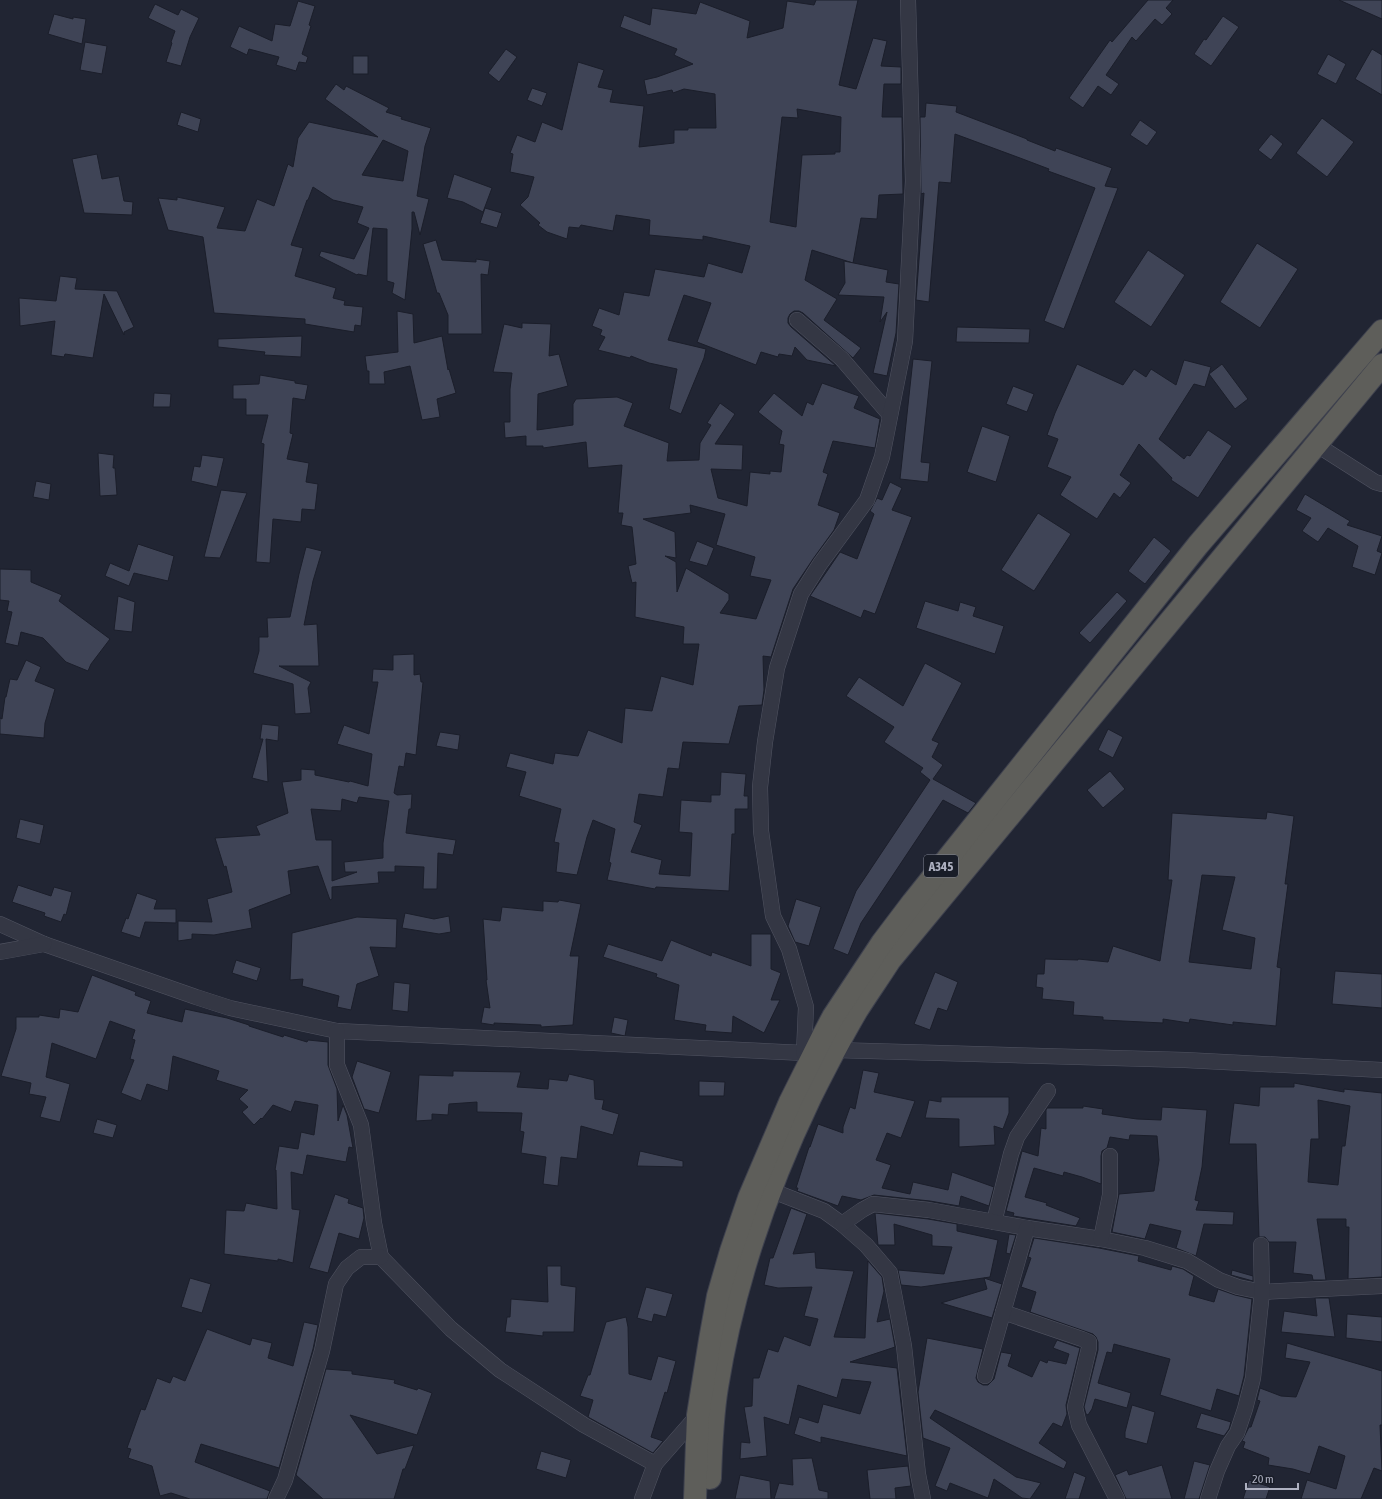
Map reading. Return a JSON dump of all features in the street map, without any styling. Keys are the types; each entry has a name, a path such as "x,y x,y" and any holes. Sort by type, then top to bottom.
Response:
{"highway":[{"name":"A345","path":"695,1499 698,1415 714,1318 731,1251 749,1198 766,1155 790,1102 809,1054 882,943 913,902 1198,545 1382,331"},
{"name":"A345","path":"710,1499 717,1389 734,1307 746,1262 780,1162 835,1050 857,1011 890,960 1382,365"}],"street":[{"path":"0,924 44,944 230,1008 337,1031 809,1054 806,1007 789,949 773,916 761,831 760,787 765,742 777,668 801,594 820,564 867,500 882,457 905,341 913,181 908,0"},
{"path":"797,320 842,359 890,415"},
{"path":"1317,445 1376,482 1382,484"},
{"path":"0,952 44,944"},
{"path":"337,1031 337,1065 360,1124 374,1223 381,1257 451,1329 500,1370 584,1425 655,1464"},
{"path":"835,1050 1177,1060 1382,1070"},
{"path":"994,1222 1006,1172 1017,1137 1048,1091"},
{"path":"1101,1239 1110,1194 1110,1156"},
{"path":"770,1190 824,1211 842,1224 866,1245 890,1273 904,1346 918,1474 923,1499"},
{"path":"842,1224 873,1204 929,1210 1027,1228 1101,1239 1145,1248 1187,1261 1219,1280 1238,1287 1262,1292 1382,1286"},
{"path":"985,1376 1027,1228"},
{"path":"1208,1499 1217,1471 1228,1446 1237,1433 1253,1378 1262,1292 1261,1245"},
{"path":"276,1499 285,1480 322,1351 336,1284 347,1268 361,1257 381,1257"},
{"path":"1003,1312 1089,1342 1090,1348 1075,1407 1079,1425 1117,1499"},
{"path":"642,1499 655,1464 698,1415"}],"building":[{"path":"816,0 858,0 839,85 856,89 873,38 887,41 881,66 901,67 901,84 884,84 882,117 902,117 903,194 879,195 877,219 861,218 853,263 812,250 805,280 837,299 824,320 861,348 853,358 803,313 794,311 788,318 788,323 791,327 836,366 807,360 795,347 792,356 779,354 778,357 761,352 756,365 697,342 711,303 684,295 668,340 706,349 704,358 681,414 669,409 677,369 649,363 631,356 630,358 598,350 605,337 600,335 602,330 592,326 599,308 619,315 624,292 649,296 655,269 704,277 708,263 742,273 750,246 703,236 703,240 649,235 650,220 616,215 613,231 581,225 579,228 569,227 567,239 547,232 538,225 540,223 520,205 528,197 534,177 510,172 513,154 510,153 517,135 535,142 542,122 562,130 578,62 604,70 598,87 613,90 610,102 644,106 639,147 674,143 674,130 688,130 688,128 716,128 715,94 684,89 673,93 672,90 647,95 644,80 693,64 674,55 677,49 620,27 624,15 650,25 652,8 696,14 700,2 750,21 747,38 783,28 787,1 814,5","holes":["797,109 841,117 840,152 835,152 835,154 802,155 796,227 770,222 782,117 798,118"]},
{"path":"1148,0 1173,0 1166,8 1172,14 1162,25 1155,19 1136,41 1132,37 1106,75 1119,84 1111,95 1098,86 1083,108 1069,98 1110,40 1112,42"},
{"path":"1339,0 1382,0 1382,19"},
{"path":"298,1 315,6 309,25 311,26 302,54 308,57 306,63 299,62 296,71 276,65 279,57 249,49 247,55 230,47 239,26 272,41 275,24 290,26"},
{"path":"155,4 178,15 181,9 199,18 190,37 181,66 166,62 175,31 148,18"},
{"path":"54,14 73,19 73,17 86,19 82,44 48,34"},
{"path":"1223,16 1239,27 1211,66 1194,54"},
{"path":"85,42 107,46 102,74 80,70"},
{"path":"506,49 517,57 499,82 488,73"},
{"path":"1372,49 1382,55 1382,95 1355,79"},
{"path":"1328,54 1346,64 1336,84 1317,74"},
{"path":"353,56 368,56 368,74 353,74"},
{"path":"336,84 344,90 346,86 389,108 386,112 402,117 401,119 431,128 425,146 417,196 429,199 420,235 414,212 412,212 412,229 405,300 392,293 394,283 387,281 387,229 373,228 367,276 357,275 319,256 321,251 354,259 369,228 357,223 363,207 333,200 313,187 291,245 303,248 295,276 336,288 333,298 345,301 344,305 363,307 361,326 355,325 354,332 305,324 305,319 214,313 203,237 168,230 158,198 177,200 177,197 225,207 217,228 245,231 257,199 274,206 288,164 293,167 298,138 309,122 378,137 325,99","holes":["383,140 408,151 403,181 362,175"]},
{"path":"532,88 547,93 542,106 527,100"},
{"path":"926,103 957,106 956,112 1055,151 1056,148 1112,168 1105,186 1118,188 1064,329 1044,321 1095,188 955,134 951,183 939,182 929,302 916,300 924,193 921,194 920,117 925,117"},
{"path":"181,112 201,119 198,132 177,125"},
{"path":"1322,118 1354,142 1327,177 1296,153"},
{"path":"1140,120 1157,132 1147,146 1130,135"},
{"path":"1271,134 1283,144 1271,160 1258,150"},
{"path":"97,154 102,179 119,176 124,201 133,202 132,215 84,213 72,159"},
{"path":"454,174 492,188 483,212 463,202 447,198"},
{"path":"485,208 502,213 497,228 480,223"},
{"path":"436,240 442,260 476,262 476,259 490,261 488,275 481,274 482,334 448,334 448,315 439,293 437,293 423,244"},
{"path":"1257,243 1298,269 1260,328 1220,302"},
{"path":"1148,250 1185,275 1151,327 1114,302"},
{"path":"844,261 888,270 886,282 899,284 896,333 887,376 873,373 887,312 880,322 884,297 838,295 845,283"},
{"path":"60,276 77,278 75,289 117,291 134,327 124,332 124,335 104,294 93,358 65,354 64,357 51,355 55,321 20,326 19,298 56,301"},
{"path":"397,311 413,314 414,343 442,336 448,370 449,369 456,393 437,399 440,417 422,420 410,366 384,372 385,384 369,384 369,371 367,371 365,356 398,352"},
{"path":"522,323 551,324 549,356 559,354 568,386 538,394 537,430 573,425 573,404 576,399 617,397 633,403 624,426 669,443 667,461 699,460 700,443 711,425 707,423 720,403 735,414 715,444 743,445 742,470 711,469 718,498 747,506 750,472 770,474 770,471 781,472 784,445 779,444 782,431 758,412 774,393 802,416 807,402 813,405 822,383 859,396 854,408 880,419 875,448 833,441 823,472 828,474 818,505 840,513 834,530 793,589 771,657 763,656 764,690 762,705 739,706 729,744 683,742 679,769 668,768 663,797 639,794 634,822 642,825 631,852 662,860 659,874 690,876 692,833 679,832 681,800 711,802 711,795 720,795 721,772 746,774 744,796 748,796 748,809 735,809 735,834 732,834 729,891 656,887 655,889 607,880 611,863 609,862 615,829 593,820 577,875 556,872 559,843 554,842 561,809 519,796 526,772 506,767 510,753 553,764 555,753 578,756 588,730 622,743 625,708 652,711 661,676 693,685 699,644 683,644 684,627 635,617 636,582 632,583 628,566 636,564 632,527 621,525 623,513 618,513 622,465 588,468 586,442 543,448 543,446 526,446 526,436 505,438 504,422 510,422 510,389 512,373 493,372 504,324 522,328","holes":["690,505 725,514 716,545 755,557 750,576 771,580 756,619 720,613 729,600 729,594 686,568 677,592 676,562 665,556 676,558 675,532 643,519 691,513"]},
{"path":"957,327 1030,329 1029,343 956,342"},
{"path":"302,336 301,357 264,355 265,352 218,347 218,339"},
{"path":"913,359 932,361 921,462 930,463 928,482 900,479"},
{"path":"1184,360 1211,367 1205,387 1194,384 1159,439 1184,459 1187,455 1190,456 1208,430 1232,446 1198,498 1171,480 1172,478 1139,444 1120,475 1131,483 1120,498 1114,493 1097,519 1060,495 1071,477 1047,467 1058,439 1047,435 1077,364 1123,385 1134,369 1146,377 1151,369 1176,385"},
{"path":"1222,364 1248,399 1235,409 1209,374"},
{"path":"260,375 295,381 295,383 308,385 305,400 293,398 290,433 293,434 287,459 309,463 306,482 318,484 315,510 302,509 301,522 273,519 270,563 256,562 264,444 261,443 268,415 246,415 246,399 233,399 233,385 259,384"},
{"path":"1013,386 1034,394 1027,412 1006,404"},
{"path":"154,393 171,394 170,407 153,407"},
{"path":"982,426 1010,436 996,482 967,472"},
{"path":"98,453 114,455 113,468 115,468 117,495 100,496"},
{"path":"202,455 224,458 217,487 191,481 194,466 200,467"},
{"path":"36,481 51,484 49,500 33,497"},
{"path":"890,482 902,488 892,510 912,517 875,614 864,610 861,618 810,596 840,552 857,559 874,514 870,511 877,498 882,500"},
{"path":"221,490 247,493 220,558 204,557"},
{"path":"1305,494 1350,521 1347,525 1382,536 1377,551 1382,553 1375,575 1352,567 1358,546 1328,528 1318,542 1302,531 1311,518 1296,510"},
{"path":"1038,513 1071,534 1034,591 1001,570"},
{"path":"1154,537 1171,551 1145,584 1128,571"},
{"path":"697,541 714,548 707,566 689,561"},
{"path":"138,544 174,556 168,581 134,573 129,586 105,576 110,563 129,571"},
{"path":"306,547 322,551 313,581 304,625 317,624 319,666 279,666 311,682 308,688 311,713 295,714 293,684 253,673 259,651 259,637 268,637 267,618 290,617"},
{"path":"0,569 31,570 31,582 62,595 59,601 110,639 91,664 88,671 66,662 43,638 21,632 18,646 5,643 12,612 7,611 9,601 0,600"},
{"path":"1117,592 1127,601 1090,643 1079,633"},
{"path":"118,596 135,602 132,632 114,630"},
{"path":"925,601 958,611 960,602 976,607 973,616 1004,626 995,654 916,628"},
{"path":"414,654 414,675 420,674 421,682 423,682 416,755 406,753 404,767 399,766 394,793 397,795 412,794 411,809 409,809 406,833 456,840 453,855 438,853 437,889 423,889 424,867 395,866 395,872 378,872 379,883 332,887 332,899 330,900 318,866 288,871 291,894 249,910 252,928 214,935 192,934 192,939 178,941 178,921 212,922 207,899 232,892 226,866 224,867 215,838 260,835 256,826 288,813 282,782 301,780 301,769 315,770 315,775 350,781 368,786 372,754 337,744 344,725 369,734 378,682 372,682 373,669 393,670 393,655","holes":["359,797 389,801 383,843 383,858 344,862 345,872 357,872 332,881 332,840 316,840 311,809 341,811 342,799 357,803"]},
{"path":"26,660 41,667 35,681 55,689 45,723 44,738 0,734 0,718 2,719 5,697 10,679 17,680"},
{"path":"925,663 962,683 932,740 939,743 932,757 943,765 933,779 976,803 968,813 943,800 861,923 848,955 833,949 856,891 930,780 920,772 923,768 884,742 894,727 846,696 859,677 903,706"},
{"path":"262,724 279,726 278,741 266,739 268,782 252,778 263,739 260,739"},
{"path":"1108,729 1123,737 1113,758 1098,750"},
{"path":"440,732 460,735 458,750 436,746"},
{"path":"1110,771 1125,789 1103,808 1087,790"},
{"path":"1267,812 1294,816 1285,884 1288,884 1277,967 1281,968 1276,1026 1233,1022 1233,1025 1190,1019 1189,1023 1163,1019 1163,1023 1103,1020 1103,1017 1073,1015 1074,1002 1042,999 1043,988 1036,987 1037,974 1044,974 1045,959 1078,959 1108,962 1113,946 1160,961 1172,880 1168,880 1172,813 1266,819","holes":["1202,875 1235,877 1222,930 1255,938 1251,969 1189,962"]},
{"path":"20,819 44,825 40,844 16,838"},
{"path":"18,885 51,896 54,887 72,892 66,915 64,914 61,922 44,916 45,913 12,902"},
{"path":"137,893 157,900 154,909 176,909 176,923 145,922 140,938 121,932 126,918 128,919"},
{"path":"796,899 821,907 809,946 795,942 788,926"},
{"path":"559,900 581,904 570,956 579,956 573,1025 541,1027 541,1025 494,1023 494,1025 481,1023 484,1007 490,1008 486,980 483,919 500,921 502,907 543,911 543,901 558,902"},
{"path":"405,913 434,919 449,916 451,932 439,934 402,928"},
{"path":"357,917 397,919 396,948 370,947 379,976 357,984 351,1010 337,1007 339,996 302,986 303,979 290,980 292,933"},
{"path":"751,934 771,934 771,969 781,973 771,1000 780,1000 764,1033 733,1016 732,1033 705,1031 706,1025 674,1020 679,985 656,977 657,974 603,957 608,944 662,961 671,940 711,956 712,952 751,966"},
{"path":"236,960 261,968 257,981 232,973"},
{"path":"1335,971 1382,974 1382,1008 1332,1004"},
{"path":"935,972 958,982 947,1011 938,1008 930,1030 914,1024"},
{"path":"92,975 136,992 135,995 151,1001 147,1013 182,1022 185,1009 227,1018 283,1037 284,1035 307,1042 308,1040 328,1042 328,1065 337,1089 338,1121 343,1105 347,1115 353,1148 349,1147 346,1162 307,1155 303,1175 291,1172 292,1209 300,1210 293,1263 278,1259 278,1261 224,1254 226,1210 244,1211 246,1203 277,1209 275,1170 279,1146 298,1149 301,1132 314,1135 318,1105 295,1101 291,1112 273,1105 262,1119 261,1118 254,1125 242,1112 248,1107 239,1099 248,1090 216,1080 219,1071 173,1056 168,1091 147,1084 141,1101 121,1093 134,1060 130,1059 135,1040 132,1039 135,1030 110,1021 96,1059 52,1043 46,1077 70,1084 60,1122 40,1117 46,1097 29,1094 31,1083 1,1076 16,1029 16,1017 39,1017 39,1015 59,1018 60,1009 78,1012"},
{"path":"394,982 410,984 408,1012 392,1010"},
{"path":"614,1017 628,1020 625,1036 611,1033"},
{"path":"357,1061 391,1072 379,1113 364,1109 352,1077"},
{"path":"863,1070 879,1073 874,1092 915,1101 901,1138 887,1133 876,1160 891,1165 882,1188 910,1194 913,1182 948,1190 952,1172 994,1187 989,1206 961,1196 959,1206 930,1201 874,1195 861,1200 842,1196 838,1206 797,1191 798,1188 796,1188 818,1124 843,1133 843,1127 850,1107 855,1109"},
{"path":"453,1071 521,1072 517,1087 548,1089 549,1079 567,1081 569,1074 594,1080 595,1099 604,1100 602,1109 619,1114 613,1135 581,1126 577,1159 561,1157 558,1186 543,1184 546,1157 521,1153 524,1132 520,1131 522,1113 477,1112 477,1102 449,1104 448,1115 432,1114 432,1120 416,1121 419,1075 453,1076"},
{"path":"699,1081 725,1082 724,1096 699,1096"},
{"path":"1294,1083 1344,1092 1344,1089 1382,1093 1382,1277 1348,1279 1349,1227 1346,1227 1346,1219 1317,1219 1326,1280 1313,1280 1312,1275 1293,1273 1296,1242 1269,1242 1265,1237 1259,1237 1256,1144 1229,1144 1234,1103 1259,1106 1260,1087 1294,1087","holes":["1318,1100 1350,1106 1345,1146 1342,1146 1338,1185 1308,1182 1311,1139 1319,1139"]},
{"path":"941,1097 1009,1097 1009,1113 1003,1129 994,1126 995,1145 959,1147 959,1119 925,1118 929,1100 941,1102"},
{"path":"1083,1106 1103,1109 1102,1114 1137,1119 1161,1120 1162,1107 1207,1110 1202,1167 1195,1200 1199,1201 1196,1210 1234,1212 1233,1225 1204,1224 1196,1256 1176,1248 1181,1231 1150,1224 1145,1239 1112,1232 1119,1194 1154,1191 1159,1160 1157,1136 1130,1135 1129,1140 1110,1137 1107,1148 1102,1151 1101,1156 1101,1184 1064,1172 1063,1176 1034,1168 1025,1197 1047,1203 1046,1205 1080,1218 1076,1226 1013,1216 1014,1213 1006,1211 1022,1151 1038,1156 1041,1128 1046,1129 1047,1108 1083,1108"},
{"path":"97,1119 117,1125 113,1138 93,1133"},
{"path":"640,1151 683,1161 683,1167 637,1166"},
{"path":"335,1194 349,1199 348,1203 363,1208 364,1218 359,1239 339,1233 328,1273 309,1268"},
{"path":"791,1208 807,1214 793,1254 815,1252 816,1268 854,1271 834,1337 865,1338 868,1261 882,1277 884,1291 877,1322 890,1319 895,1347 850,1362 897,1368 907,1456 821,1437 821,1443 794,1434 799,1417 818,1423 823,1404 860,1414 871,1382 842,1379 837,1398 798,1385 789,1425 764,1417 767,1456 740,1459 741,1442 750,1443 744,1407 752,1406 753,1378 759,1378 768,1349 778,1352 784,1336 810,1346 818,1319 804,1316 812,1287 778,1288 764,1285 770,1258 773,1258"},
{"path":"875,1213 957,1224 957,1231 998,1240 990,1277 921,1287 901,1285 898,1270 944,1274 952,1247 932,1246 932,1235 894,1224 895,1245 878,1245"},
{"path":"1009,1234 1016,1235 1010,1254 1006,1253"},
{"path":"1034,1238 1139,1256 1138,1261 1171,1270 1172,1266 1183,1269 1194,1276 1189,1295 1214,1302 1218,1289 1252,1299 1244,1376 1239,1396 1217,1389 1211,1411 1160,1395 1170,1359 1114,1344 1112,1353 1107,1352 1098,1383 1131,1393 1127,1408 1095,1399 1092,1409 1088,1415 1086,1414 1084,1407 1098,1350 1098,1342 1093,1334 1030,1312 1036,1292 1021,1287 1031,1258 1028,1257"},
{"path":"547,1266 561,1266 561,1285 576,1287 574,1332 543,1332 543,1336 505,1332 507,1317 510,1317 511,1299 548,1302"},
{"path":"1232,1270 1253,1276 1253,1281 1231,1275"},
{"path":"190,1278 211,1284 202,1313 181,1307"},
{"path":"984,1278 1002,1284 992,1318 941,1303 987,1289"},
{"path":"646,1287 673,1294 666,1317 654,1314 652,1322 637,1318"},
{"path":"1315,1298 1329,1298 1335,1337 1281,1332 1284,1311 1317,1316"},
{"path":"1347,1314 1382,1317 1382,1342 1346,1338"},
{"path":"626,1317 628,1327 629,1374 651,1380 658,1356 676,1361 667,1393 665,1392 651,1437 663,1441 653,1453 588,1417 593,1400 580,1396 588,1375 590,1375 606,1322"},
{"path":"304,1322 318,1325 313,1349 279,1468 201,1444 195,1462 270,1491 267,1499 190,1499 171,1493 160,1496 152,1466 128,1458 131,1449 127,1448 141,1409 145,1410 157,1378 170,1383 173,1376 185,1381 207,1329 250,1345 252,1338 272,1343 268,1358 293,1366"},
{"path":"927,1338 983,1349 976,1378 978,1382 983,1385 988,1385 994,1379 1001,1352 1012,1354 1008,1366 1032,1377 1040,1360 1047,1363 1048,1360 1066,1364 1069,1354 1053,1348 1057,1340 1080,1348 1066,1405 1067,1414 1062,1427 1053,1423 1039,1443 1067,1462 1064,1469 935,1410 930,1418 1016,1477 1041,1483 1030,1499 1022,1498 994,1479 988,1498 950,1483 947,1491 935,1486 950,1448 923,1438 918,1392"},
{"path":"1287,1343 1382,1371 1382,1425 1380,1425 1382,1471 1374,1468 1361,1499 1301,1499 1307,1480 1336,1489 1345,1456 1319,1446 1310,1474 1293,1469 1268,1465 1269,1458 1243,1448 1245,1442 1242,1441 1249,1427 1251,1427 1260,1401 1257,1400 1260,1388 1281,1396 1296,1397 1310,1362 1285,1358"},
{"path":"326,1369 352,1371 352,1374 395,1380 394,1383 417,1390 418,1388 432,1393 417,1435 350,1415 377,1454 414,1445 405,1469 403,1469 394,1499 323,1499 296,1475"},
{"path":"1132,1405 1155,1412 1147,1444 1125,1438 1125,1432"},
{"path":"1201,1413 1231,1422 1229,1429 1224,1436 1196,1428"},
{"path":"541,1451 571,1460 566,1478 536,1469"},
{"path":"812,1458 819,1490 828,1492 828,1499 774,1499 779,1483 793,1485 792,1459"},
{"path":"1194,1461 1210,1465 1199,1499 1184,1499"},
{"path":"1162,1465 1172,1499 1126,1499 1115,1475 1127,1470 1129,1475"},
{"path":"908,1466 911,1486 895,1488 896,1499 870,1499 867,1470"},
{"path":"1074,1472 1086,1477 1079,1499 1065,1499"},
{"path":"740,1475 770,1481 771,1499 735,1499"},
{"path":"1249,1480 1270,1487 1266,1499 1243,1499"}]}
